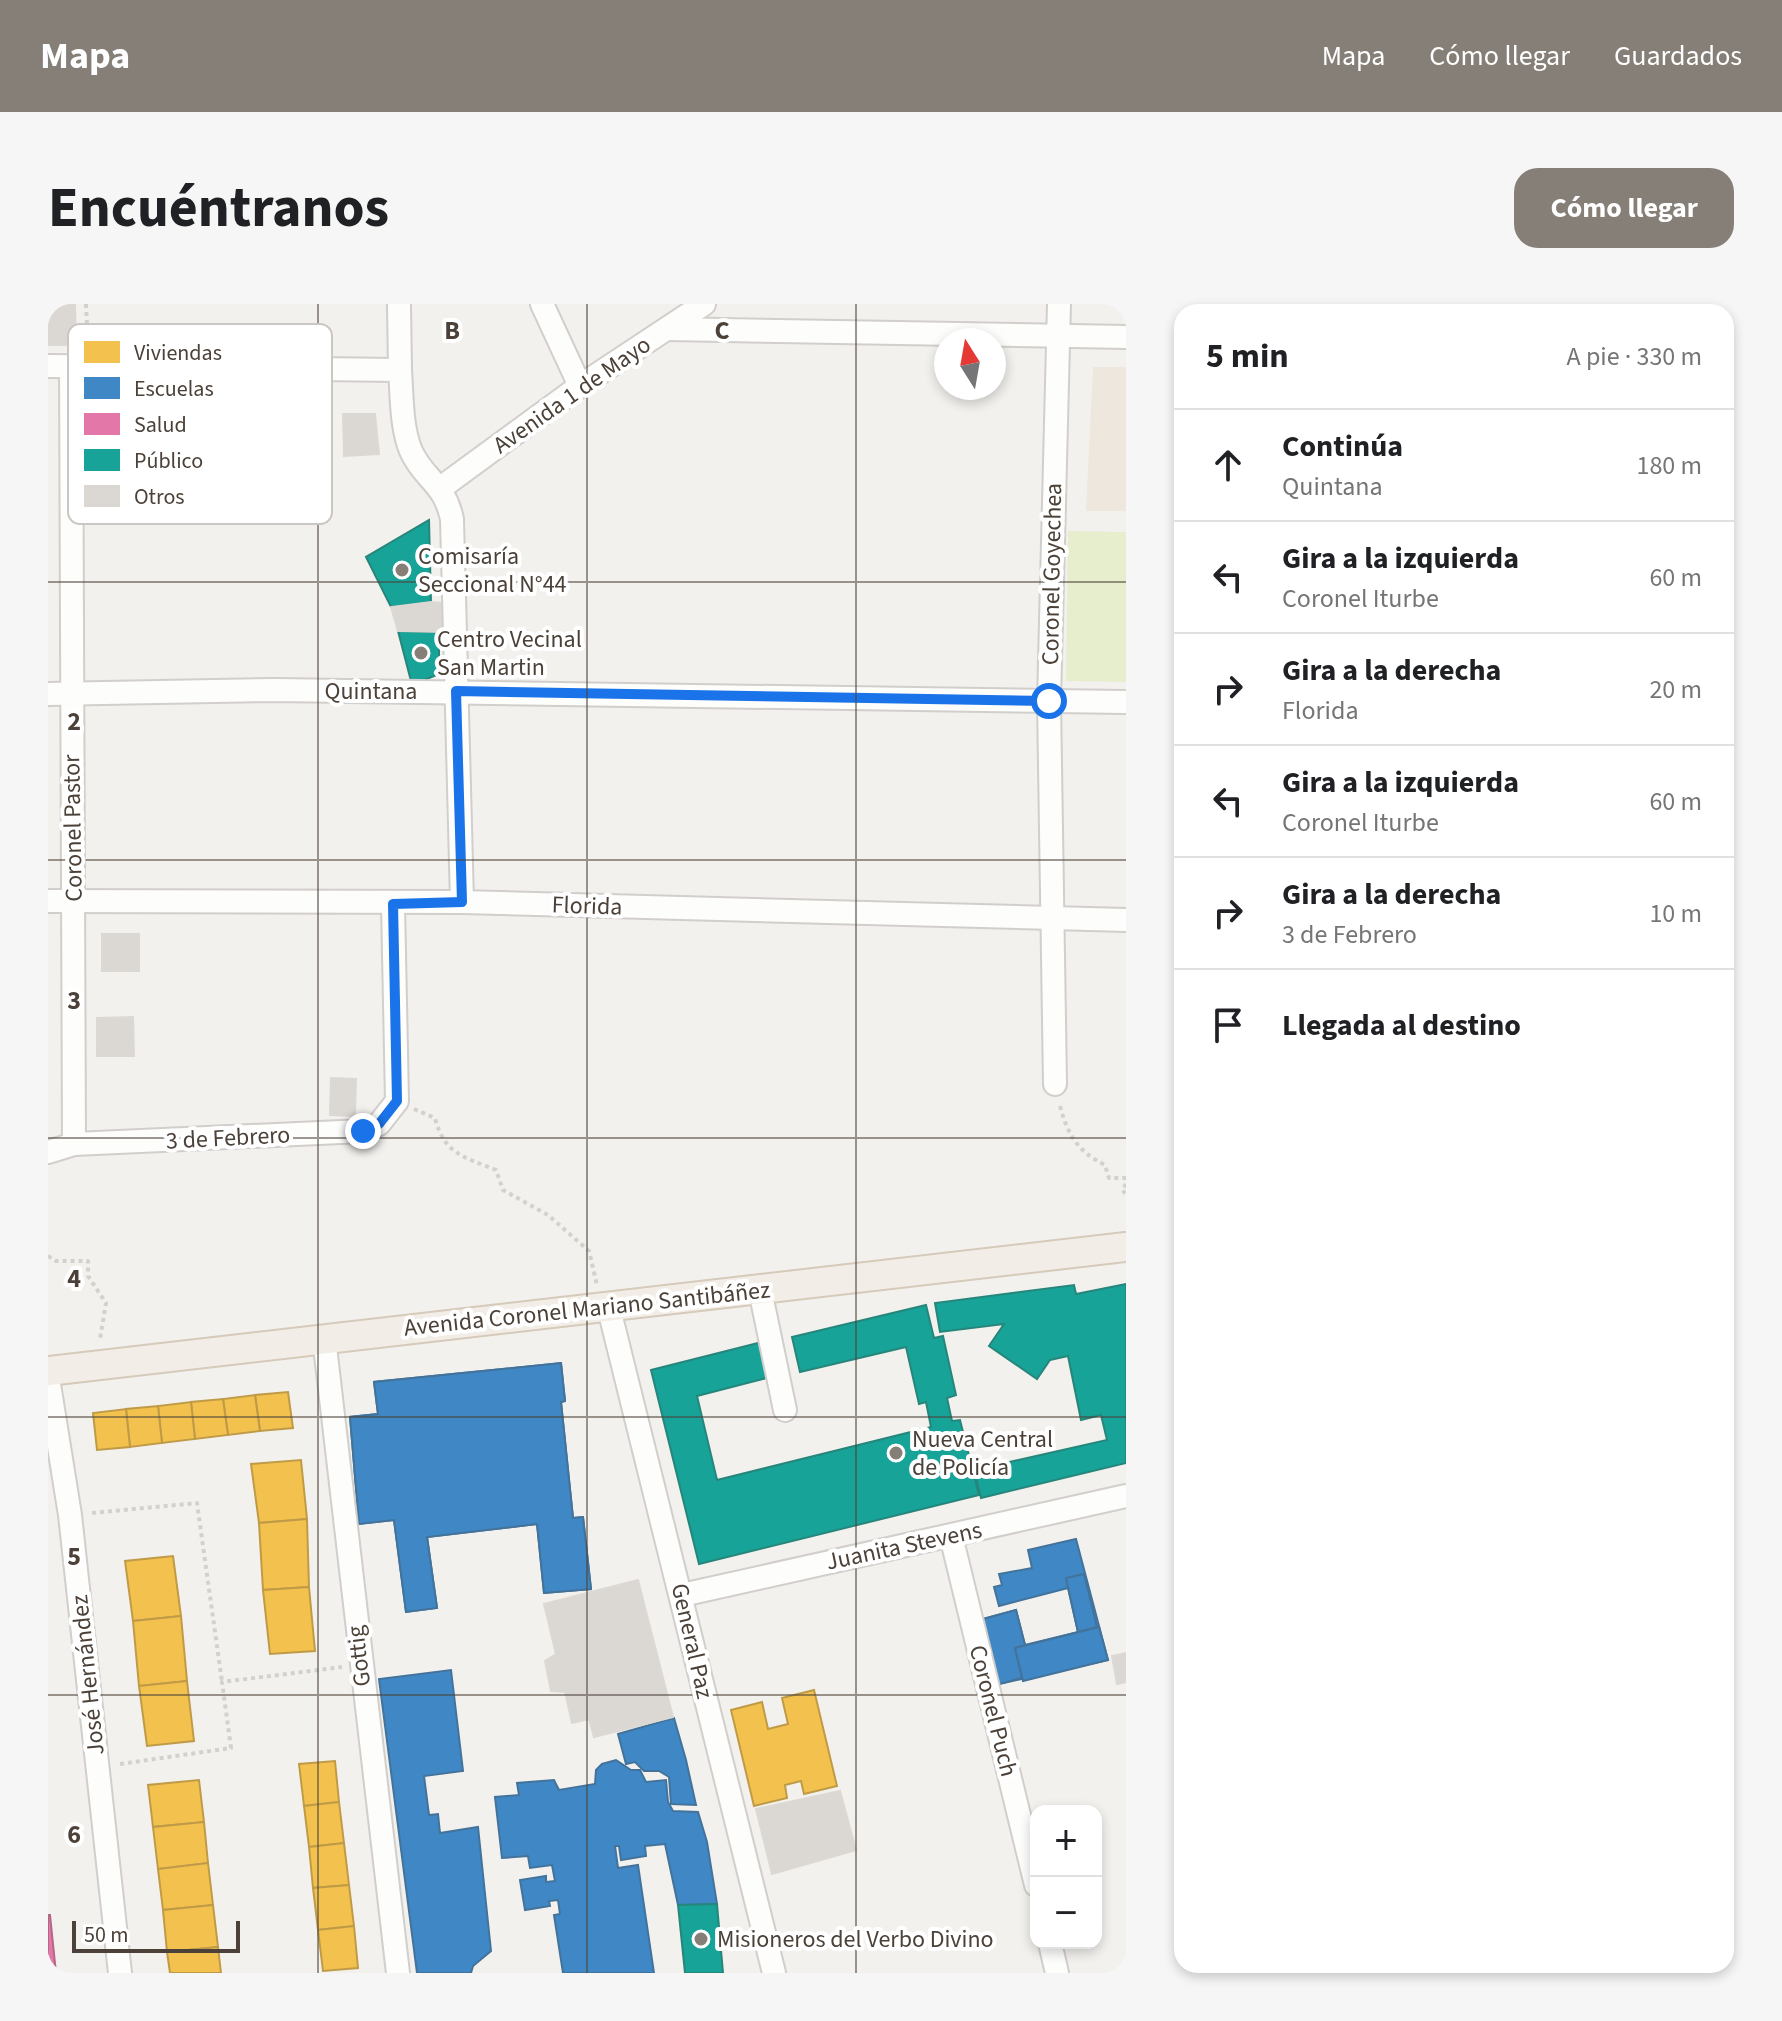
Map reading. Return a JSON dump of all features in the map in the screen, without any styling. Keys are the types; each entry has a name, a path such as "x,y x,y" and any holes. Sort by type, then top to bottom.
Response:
{"main road":[{"name":"Avenida Coronel Mariano Santibáñez","path":"48,1371 324,1338 609,1309 1126,1247"}],"street":[{"path":"399,304 400,370 410,450 422,469 442,487 452,519 462,902"},
{"path":"542,304 580,386"},
{"name":"Avenida 1 de Mayo","path":"442,487 580,386 704,304"},
{"name":"Coronel Goyechea","path":"1055,1084 1049,701 1059,304"},
{"path":"667,329 1126,337"},
{"path":"48,366 68,367"},
{"path":"332,369 400,370"},
{"name":"Coronel Pastor","path":"71,524 74,1144"},
{"name":"Quintana","path":"48,694 456,691 1126,702"},
{"name":"Florida","path":"48,901 462,902 1126,920"},
{"name":"3 de Febrero","path":"48,1152 74,1144 363,1131 379,1124 397,1101 393,904"},
{"path":"760,1290 785,1410"},
{"name":"General Paz","path":"609,1309 774,1973"},
{"name":"Gottig","path":"324,1338 398,1973"},
{"name":"José Hernández","path":"48,1378 70,1515 120,1973"},
{"name":"Juanita Stevens","path":"682,1595 1126,1496"},
{"name":"Coronel Puch","path":"951,1536 1034,1877"},
{"path":"1051,1949 1057,1973"}],"path":[{"path":"86,304 87,324"},
{"path":"1055,1084 1067,1132 1084,1154 1105,1165 1109,1178 1126,1181 1122,1190 1126,1194"},
{"path":"435,1118 440,1139 459,1155 496,1170 503,1190 548,1215 589,1251 593,1278"},
{"path":"48,1256 56,1261 88,1261 88,1276 106,1303 103,1325"},
{"path":"70,1515 197,1503 231,1748 98,1767"},
{"path":"222,1682 360,1665"}],"shaded area":[{"path":"1093,367 1126,367 1126,511 1086,511"}],"green space":[{"path":"1068,531 1126,532 1126,682 1066,681"}],"building: Viviendas":[{"path":"288,1392 293,1428 260,1431 255,1395"},
{"path":"255,1395 260,1431 228,1435 223,1399"},
{"path":"223,1399 228,1435 195,1439 191,1402"},
{"path":"191,1402 195,1439 162,1443 158,1406"},
{"path":"158,1406 162,1443 130,1447 126,1409"},
{"path":"126,1409 130,1447 97,1450 93,1413"},
{"path":"301,1460 307,1519 259,1523 251,1464"},
{"path":"307,1519 309,1587 263,1590 259,1523"},
{"path":"173,1556 181,1616 133,1621 125,1561"},
{"path":"309,1587 315,1651 270,1654 263,1590"},
{"path":"181,1616 187,1681 139,1686 133,1621"},
{"path":"187,1681 194,1741 147,1746 139,1686"},
{"path":"814,1690 837,1786 804,1794 801,1781 785,1785 787,1798 754,1806 731,1710 762,1702 768,1729 788,1724 782,1698"},
{"path":"335,1761 339,1802 304,1806 299,1764"},
{"path":"199,1780 204,1822 153,1827 148,1785"},
{"path":"339,1802 344,1843 309,1847 304,1806"},
{"path":"204,1822 208,1863 158,1869 153,1827"},
{"path":"344,1843 349,1885 313,1888 309,1847"},
{"path":"208,1863 213,1905 163,1910 158,1869"},
{"path":"349,1885 354,1926 318,1930 313,1888"},
{"path":"213,1905 218,1947 167,1952 163,1910"},
{"path":"354,1926 358,1968 323,1971 318,1930"},
{"path":"218,1947 221,1973 170,1973 167,1952"}],"building: Escuelas":[{"path":"561,1363 565,1401 561,1402 573,1518 583,1517 591,1589 544,1593 537,1524 427,1537 437,1608 406,1612 394,1520 359,1524 350,1417 378,1414 374,1382","holes":["525,1406 534,1492 428,1504 420,1417"]},
{"path":"561,1363 565,1401 561,1402 573,1518 583,1517 591,1589 544,1593 537,1524 427,1537 437,1608 406,1612 394,1520 359,1524 350,1417 378,1414 374,1382"},
{"path":"1076,1539 1108,1660 999,1684 983,1619 1016,1610 1025,1645 1078,1632 1068,1588 999,1606 994,1587 1002,1585 999,1574 1032,1568 1028,1550"},
{"path":"1084,1574 1097,1627 1078,1632 1066,1578"},
{"path":"1016,1610 1025,1645 1015,1648 1022,1678 999,1684 983,1619"},
{"path":"1099,1627 1108,1660 1023,1681 1015,1648"},
{"path":"451,1670 463,1771 424,1776 429,1815 438,1814 440,1833 478,1827 491,1951 473,1966 471,1973 417,1973 379,1679"},
{"path":"674,1718 696,1805 671,1804 669,1777 659,1771 644,1771 635,1762 626,1764 618,1734"},
{"path":"616,1760 631,1770 640,1770 646,1782 666,1780 668,1802 673,1811 698,1812 707,1842 717,1904 678,1905 665,1844 645,1846 646,1856 621,1860 619,1846 615,1846 618,1868 638,1865 654,1973 563,1973 554,1915 560,1914 558,1900 549,1901 550,1906 525,1910 520,1880 546,1876 546,1882 555,1881 552,1865 530,1868 528,1856 502,1858 495,1797 519,1795 517,1783 554,1780 559,1790 595,1784 596,1770 602,1764"}],"building: Salud":[{"path":"50,1915 56,1973 48,1973"}],"building: Público":[{"name":"Comisaría Seccional N°44","path":"429,520 431,602 391,607 366,557"},
{"name":"Centro Vecinal San Martin","path":"398,631 439,632 439,674 412,685"},
{"path":"1126,1284 1126,1463 981,1498 974,1470 1107,1440 1101,1415 1081,1420 1068,1356 1050,1360 1037,1379 989,1346 1004,1324 940,1332 935,1303 1074,1285 1076,1294"},
{"name":"Nueva Central de Policía","path":"926,1305 934,1338 943,1336 956,1395 947,1398 952,1421 960,1420 979,1495 699,1564 651,1370 762,1342 771,1377 697,1396 717,1480 931,1427 926,1402 919,1404 906,1347 800,1372 792,1337"},
{"name":"Misioneros del Verbo Divino","path":"717,1904 723,1973 685,1973 678,1905"}],"building: Otros":[{"path":"48,304 75,304 75,324 68,324 68,345 48,345"},
{"path":"343,414 375,414 379,454 344,456"},
{"path":"441,603 443,632 398,631 391,607"},
{"path":"102,934 139,934 139,971 102,971"},
{"path":"133,1017 134,1056 97,1056 97,1018"},
{"path":"331,1078 356,1079 355,1116 330,1115"},
{"path":"638,1580 673,1717 594,1737 589,1719 572,1723 565,1692 551,1691 545,1661 556,1654 544,1604"},
{"path":"1126,1653 1126,1682 1117,1684 1112,1656"},
{"path":"840,1791 856,1850 772,1874 756,1809"}],"place":[{"name":"Comisaría Seccional N°44","path":"402,570"},
{"name":"Centro Vecinal San Martin","path":"421,653"},
{"name":"Nueva Central de Policía","path":"896,1453"},
{"name":"Misioneros del Verbo Divino","path":"701,1939"}],"route":[{"path":"363,1131 379,1124 397,1101 393,904 462,902 456,691 1049,701"}]}
